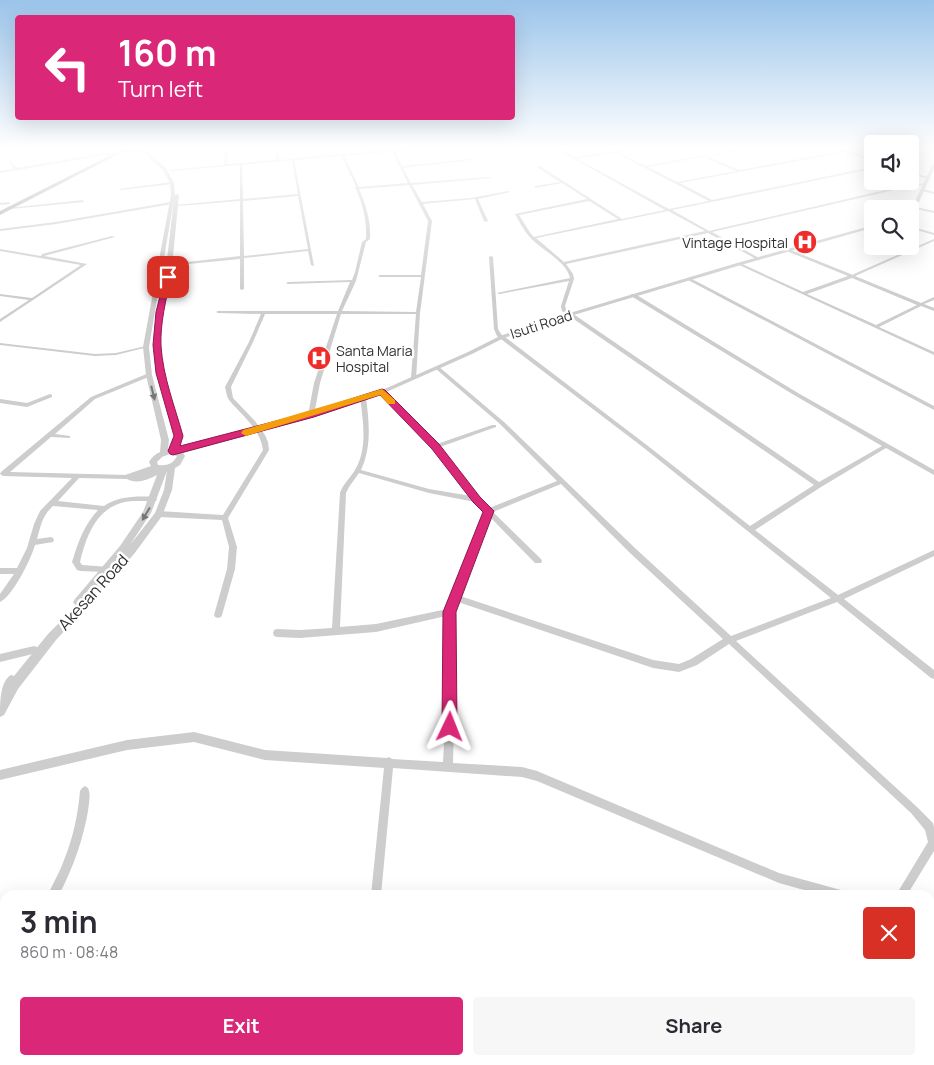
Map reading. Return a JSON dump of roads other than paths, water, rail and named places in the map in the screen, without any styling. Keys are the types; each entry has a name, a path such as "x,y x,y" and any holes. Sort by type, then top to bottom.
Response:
{"main road":[{"path":"0,213 9,205 25,197"},
{"path":"0,205 9,205 26,197"}],"street":[{"path":"164,452 165,440 149,375 146,347 174,204 173,197"},
{"path":"2,474 143,479 178,462 176,453 178,436 160,373 157,345 159,312 169,265 175,197"},
{"path":"0,230 56,224 174,204 274,197"},
{"path":"299,197 312,265"},
{"path":"310,415 317,383 339,314 354,281 364,242 368,239 368,222 359,197"},
{"path":"414,378 418,313 430,221 418,197"},
{"path":"422,203 483,197"},
{"path":"583,197 620,219"},
{"path":"644,197 758,259"},
{"path":"704,197 713,201"},
{"path":"533,238 734,197"},
{"path":"563,263 861,197"},
{"path":"476,198 486,221"},
{"path":"240,199 242,289"},
{"path":"588,200 517,214 533,238 563,263 571,274 572,279 563,306 569,315 819,485"},
{"path":"9,205 83,201"},
{"path":"919,209 934,212"},
{"name":"Isuti Road","path":"176,453 310,415 382,392 438,368 502,337 569,315 739,264 864,229"},
{"path":"919,230 934,234"},
{"path":"37,256 113,237"},
{"path":"804,294 853,276 934,240"},
{"path":"0,250 78,261 85,264 0,321"},
{"path":"169,265 310,250"},
{"path":"790,251 934,310"},
{"path":"491,257 496,329 502,337 520,349 837,600 934,674"},
{"path":"739,264 934,354"},
{"path":"380,276 422,276"},
{"path":"499,292 572,279"},
{"path":"689,279 934,408"},
{"path":"288,283 354,281"},
{"path":"0,294 32,299"},
{"path":"633,295 934,473"},
{"path":"876,327 934,298"},
{"path":"218,312 263,314 418,313"},
{"path":"224,518 263,458 266,443 259,429 231,398 228,387 263,314"},
{"path":"0,344 104,355 146,347"},
{"path":"438,368 502,424 633,551 914,810 929,828 933,843 903,890"},
{"path":"2,474 93,398 149,375"},
{"path":"382,392 436,446 477,500 538,561"},
{"path":"0,402 27,405 50,396"},
{"path":"336,632 344,493 349,480 358,471 365,452 366,438 363,397"},
{"path":"436,446 494,426"},
{"path":"49,435 68,437"},
{"path":"165,440 178,436"},
{"path":"751,530 819,485 886,446"},
{"path":"163,468 153,465 155,458 164,452 176,453"},
{"name":"Akesan Road","path":"0,711 14,685 52,637 83,606 131,551 159,514 165,500 170,479 163,468"},
{"name":"Akesan Road","path":"0,697 34,650 106,569 142,520 154,499 163,468"},
{"path":"358,471 429,491 477,500"},
{"path":"0,599 19,571 32,543 38,518 44,509 77,476"},
{"path":"159,482 170,479"},
{"path":"448,766 451,689 450,612 488,511 562,481"},
{"path":"106,569 80,568 76,562 85,533 103,508 118,501 135,497 154,499"},
{"path":"52,503 103,508"},
{"path":"159,514 224,518"},
{"path":"218,615 231,569 233,547 224,518"},
{"path":"32,543 51,540"},
{"path":"455,598 664,667 679,668 694,662 729,640 837,600 925,555 934,553"},
{"path":"925,555 934,561"},
{"path":"0,571 19,571"},
{"path":"277,633 336,632 390,626 450,612"},
{"path":"0,658 34,650"},
{"path":"0,775 126,745 194,737 265,755 522,772 537,776 779,878 823,890"},
{"path":"376,890 389,762"},
{"path":"56,890 64,875 77,841 83,821 86,791"}],"place":[{"name":"Vintage Hospital","path":"805,242"},
{"name":"Santa Maria Hospital","path":"319,358"}]}
